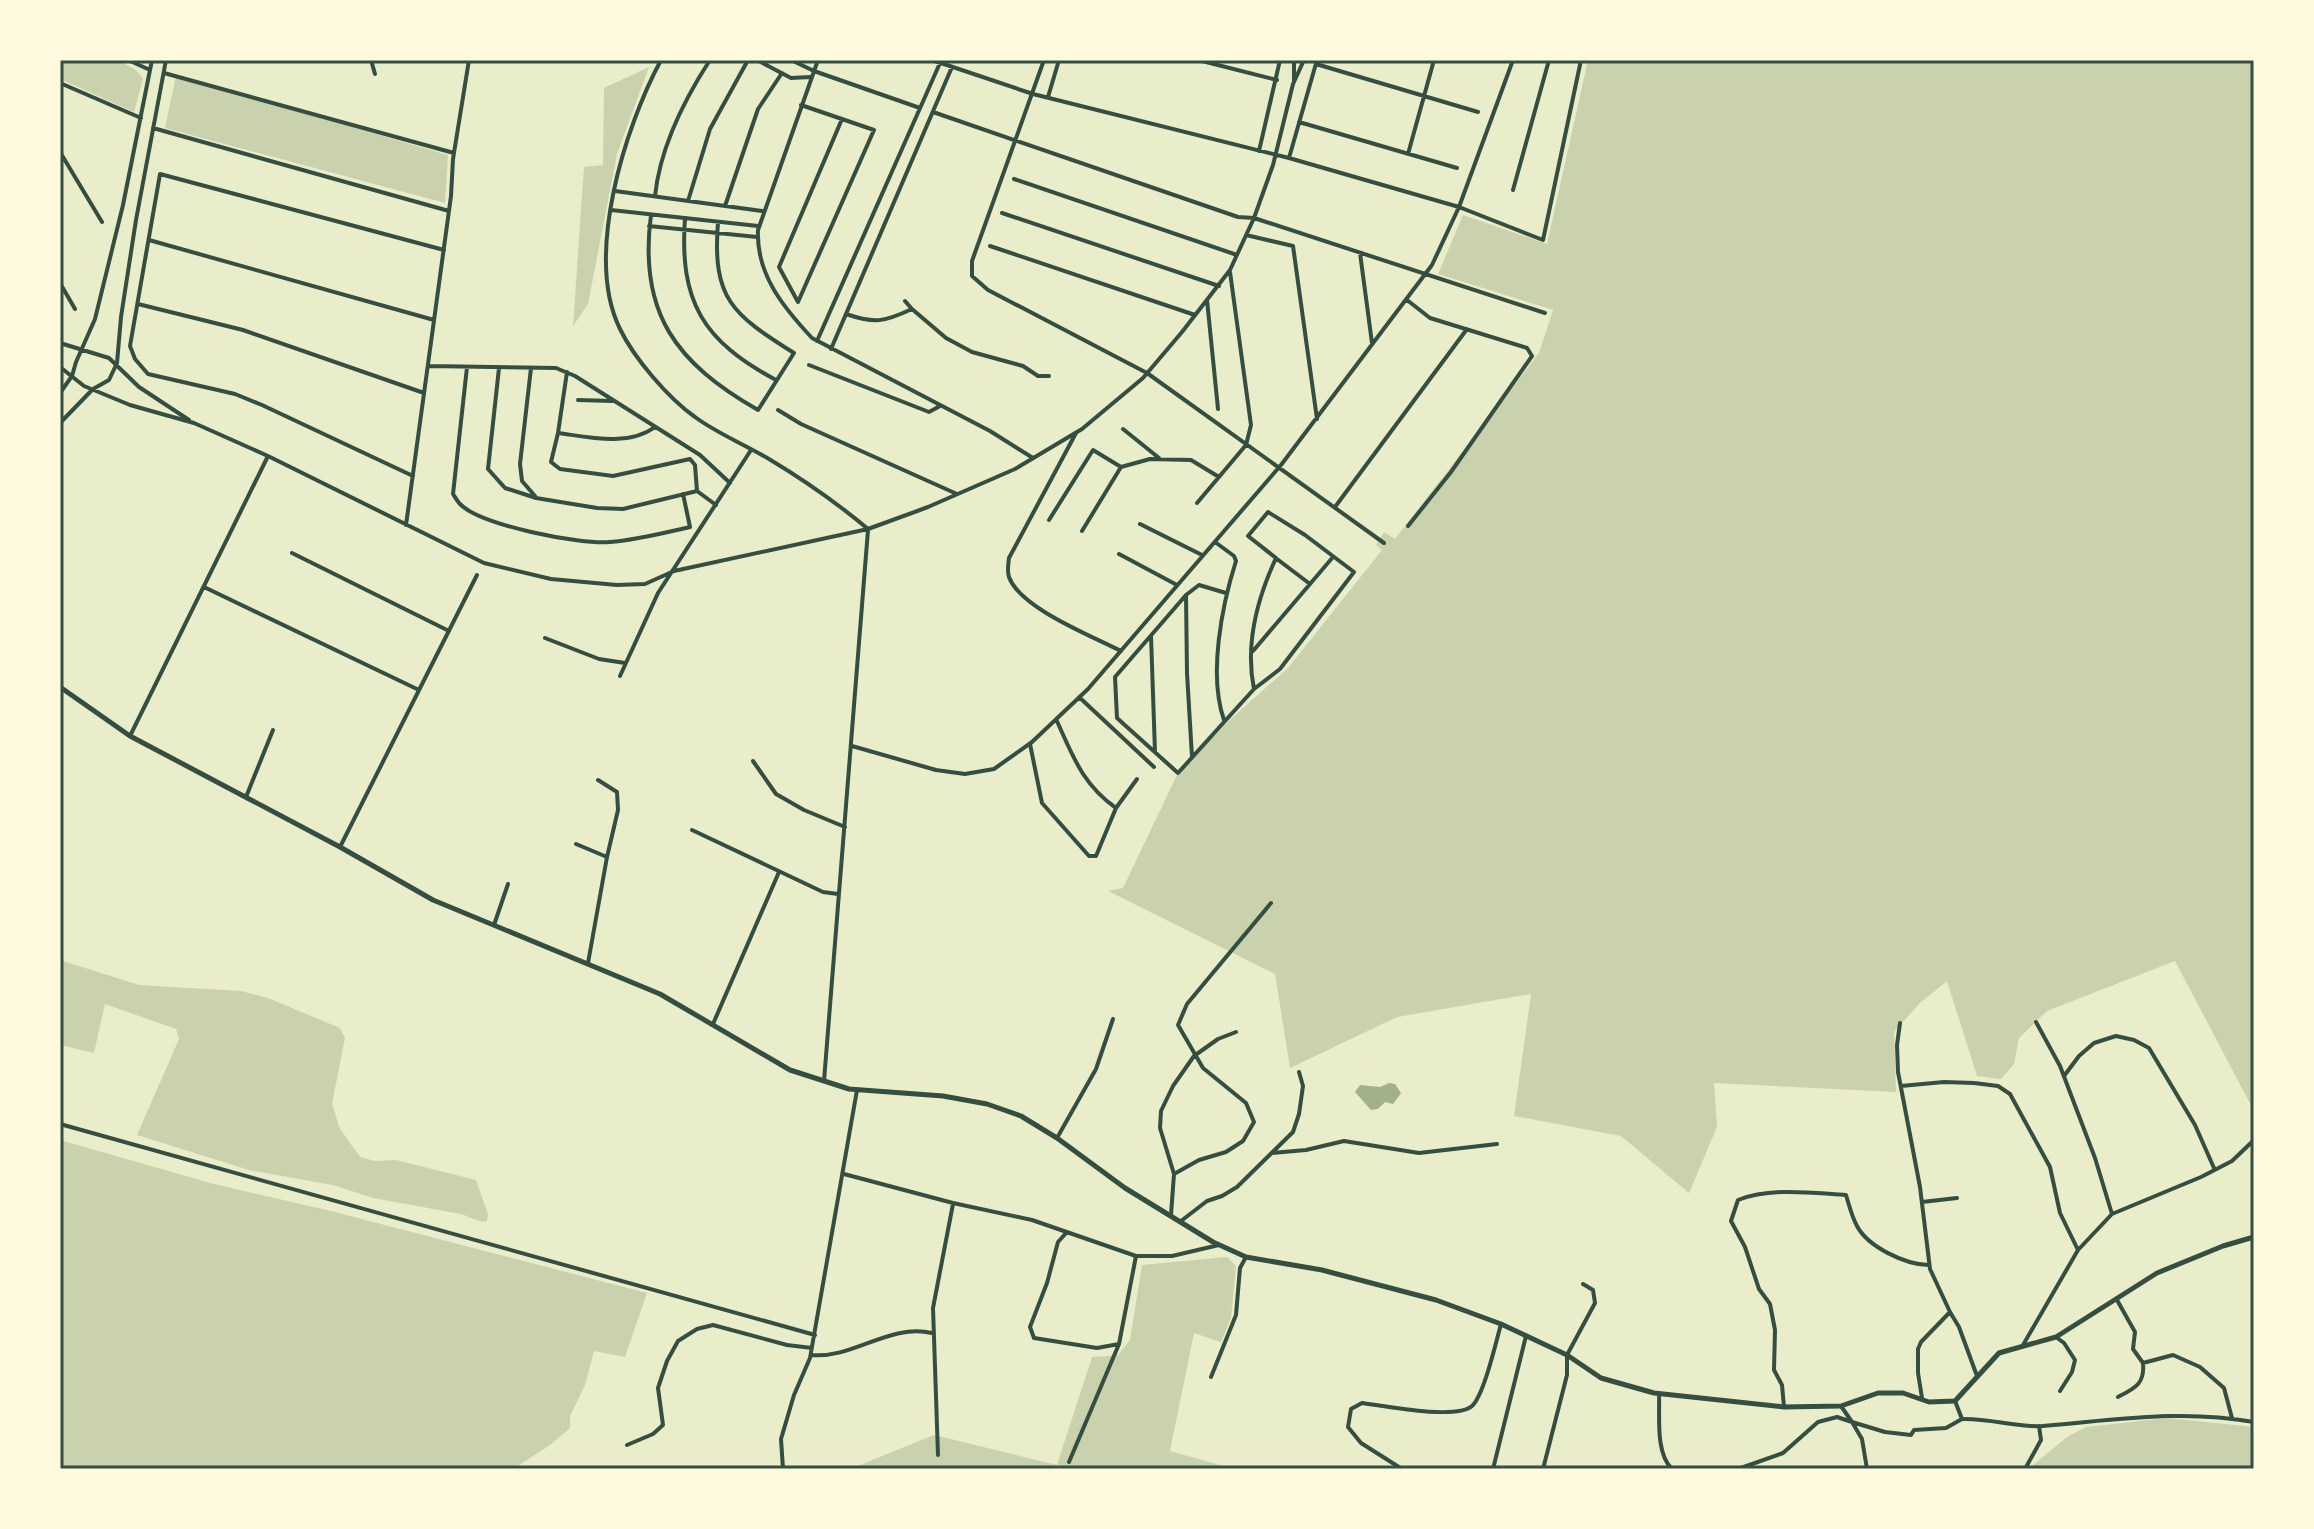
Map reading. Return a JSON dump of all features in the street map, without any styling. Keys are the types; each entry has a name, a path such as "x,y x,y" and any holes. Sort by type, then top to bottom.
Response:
{"street":[{"path":"128,60 150,70"},
{"path":"60,393 72,376 99,305 152,60"},
{"path":"60,423 93,389 109,380 117,363 123,303 166,60"},
{"path":"371,60 375,74"},
{"path":"406,525 469,60"},
{"path":"652,60 660,61 636,111 615,191 606,247 609,290 619,328 642,361 692,416 810,485 868,529"},
{"path":"655,196 673,128 694,84 710,60"},
{"path":"688,201 710,129 748,60"},
{"path":"757,60 791,78 813,74"},
{"path":"791,60 813,74 920,108"},
{"path":"818,60 758,226 758,255 773,289 790,314 817,341 990,431 1033,458"},
{"path":"932,60 1033,94 1289,158 1459,207 1543,240 1581,60"},
{"path":"1044,60 972,261 972,276 988,290 1147,373 1384,543"},
{"path":"1048,97 1059,60"},
{"path":"1198,60 1277,80"},
{"path":"1259,151 1280,60"},
{"path":"60,367 79,383 130,405 194,423 268,456 484,563 551,579 617,585 645,584 674,571 868,529 1015,469 1076,432 1147,373 1230,270 1254,218 1276,155 1293,84 1294,60"},
{"path":"1293,84 1304,60"},
{"path":"1408,154 1434,60"},
{"path":"852,746 936,770 965,774 994,769 1030,744 1079,697 1278,468 1432,265 1459,207 1513,60"},
{"path":"1513,190 1549,60"},
{"path":"1289,158 1316,62 1478,112"},
{"path":"817,341 940,63"},
{"path":"831,349 952,67"},
{"path":"164,73 454,153"},
{"path":"725,206 758,109 782,73"},
{"path":"60,83 141,118"},
{"path":"801,105 842,119 874,130 798,302 779,267 842,119"},
{"path":"933,112 1238,217 1254,218 1545,313"},
{"path":"1299,122 1457,168"},
{"path":"153,128 449,211"},
{"path":"60,152 102,222"},
{"path":"413,476 249,399 148,374 135,359 130,346 160,174 444,250"},
{"path":"1014,179 1237,255"},
{"path":"615,191 762,211"},
{"path":"611,210 758,226"},
{"path":"1002,213 1219,286"},
{"path":"651,215 647,241 650,275 656,303 669,334 692,363 722,389 758,410 794,353 762,333 723,292 718,268 718,222"},
{"path":"685,218 687,283 699,315 720,342 746,364 776,380"},
{"path":"649,226 757,237"},
{"path":"1246,235 1293,246 1317,419"},
{"path":"149,240 434,320"},
{"path":"990,246 1195,315"},
{"path":"1360,253 1373,346"},
{"path":"1197,503 1246,445 1251,425 1230,270"},
{"path":"60,283 75,309"},
{"path":"1207,300 1218,409"},
{"path":"1407,300 1430,318 1527,348 1532,356 1451,472 1408,526"},
{"path":"905,301 946,338 972,352 1023,366 1038,376 1049,376"},
{"path":"138,304 243,330 424,393"},
{"path":"846,314 866,321 886,321 912,309"},
{"path":"1334,508 1467,329"},
{"path":"60,343 100,354 117,363 139,387 194,423"},
{"path":"809,365 929,412 941,406"},
{"path":"428,366 556,368 567,372 700,455 730,483"},
{"path":"467,367 453,494 460,505 520,529 606,543 637,540 690,527 683,494"},
{"path":"499,368 488,469 505,488 568,505 623,509 697,491 716,505"},
{"path":"531,368 520,464 522,481 536,498"},
{"path":"567,372 551,462 560,469 613,476 690,459 695,465 697,491"},
{"path":"578,400 615,401"},
{"path":"778,410 801,424 958,494"},
{"path":"558,433 614,439 635,437 655,427"},
{"path":"1123,429 1161,459"},
{"path":"1076,432 1009,558 1007,575 1017,592 1034,605 1121,651"},
{"path":"620,676 658,593 751,450"},
{"path":"1049,520 1093,450 1121,467 1161,459 1191,460 1219,477"},
{"path":"130,736 268,456"},
{"path":"1082,531 1121,467"},
{"path":"1226,593 1199,585 1186,595 1115,677 1117,718 1178,773 1254,689 1280,669 1354,572 1268,512 1248,536 1310,584"},
{"path":"1140,524 1203,556"},
{"path":"824,1081 868,529"},
{"path":"1215,542 1236,561 1226,593 1219,646 1219,695 1224,720"},
{"path":"292,553 449,631"},
{"path":"1119,554 1177,585"},
{"path":"1252,652 1333,556"},
{"path":"1254,689 1252,652 1258,604 1276,558"},
{"path":"340,847 477,575"},
{"path":"204,587 419,690"},
{"path":"1186,595 1192,757"},
{"path":"1151,636 1155,752"},
{"path":"545,638 599,659 625,663"},
{"path":"60,687 130,736 433,900 660,994 790,1070 857,1090 943,1096 987,1104 1021,1116 1057,1138 1125,1188 1219,1245 1246,1257 1322,1270 1436,1300 1501,1324 1567,1355 1601,1378 1659,1393 1784,1407 1841,1406 1878,1393 1903,1393 1929,1402 1955,1401 1999,1353 2056,1337 2157,1273 2254,1237"},
{"path":"1079,697 1154,767"},
{"path":"1056,719 1083,777 1097,795 1116,808"},
{"path":"246,797 273,730"},
{"path":"1030,744 1042,803 1089,856 1096,856 1116,808 1137,779"},
{"path":"753,761 776,794 845,827"},
{"path":"588,963 618,810 617,792 598,780"},
{"path":"692,830 823,892 838,894"},
{"path":"576,844 607,857"},
{"path":"713,1024 779,872"},
{"path":"493,927 508,884"},
{"path":"1174,1174 1199,1160 1226,1152 1243,1141 1254,1122 1246,1103 1212,1076 1194,1056 1178,1025 1187,1004 1271,903"},
{"path":"1057,1138 1096,1069 1113,1019"},
{"path":"2036,1022 2064,1076 2112,1214"},
{"path":"1900,1023 1897,1045 1901,1086 1922,1202 1929,1265 1959,1327 1977,1377"},
{"path":"1171,1215 1174,1174 1160,1128 1161,1111 1173,1086 1194,1056 1218,1039 1236,1032"},
{"path":"2064,1076 2094,1043 2116,1036 2149,1048 2195,1125 2214,1168"},
{"path":"1181,1221 1207,1201 1237,1187 1293,1132 1303,1086 1299,1072"},
{"path":"1901,1086 1958,1082 1998,1086 2010,1094 2050,1167 2060,1213 2078,1250"},
{"path":"783,1469 781,1439 794,1395 811,1355 857,1090"},
{"path":"60,1124 815,1335"},
{"path":"2023,1345 2078,1250 2112,1214 2173,1190 2232,1161 2254,1140"},
{"path":"1272,1153 1306,1150 1344,1141 1419,1153 1497,1144"},
{"path":"844,1174 1032,1220 1136,1256 1172,1256 1219,1245"},
{"path":"1784,1407 1782,1385 1774,1370 1775,1330 1770,1304 1759,1289 1745,1247 1731,1221 1738,1200 1748,1196 1802,1192 1846,1195 1857,1228 1877,1245 1913,1265 1929,1265"},
{"path":"1922,1202 1957,1198"},
{"path":"938,1455 933,1333 936,1283 953,1203"},
{"path":"1067,1232 1058,1242 1030,1327 1034,1338 1097,1348 1119,1344"},
{"path":"1069,1462 1119,1344 1136,1256"},
{"path":"1211,1377 1236,1315 1240,1268 1246,1257"},
{"path":"1543,1469 1567,1375 1567,1355 1595,1303 1593,1290 1583,1284"},
{"path":"2117,1300 2135,1332 2133,1349 2143,1363 2144,1375 2139,1387 2118,1397"},
{"path":"1922,1398 1918,1349 1950,1312"},
{"path":"1402,1469 1361,1443 1348,1427 1351,1409 1362,1403 1454,1413 1472,1406 1482,1388 1501,1324"},
{"path":"627,1445 653,1434 663,1425 658,1388 667,1361 678,1341 697,1329 713,1325 787,1345 812,1348"},
{"path":"811,1355 846,1352 905,1330 933,1333"},
{"path":"1493,1469 1526,1336"},
{"path":"2056,1337 2075,1360 2072,1372 2060,1391"},
{"path":"2143,1363 2173,1355 2200,1367 2224,1388 2232,1418"},
{"path":"1659,1393 1662,1450 1666,1464 1672,1469"},
{"path":"1955,1401 1962,1419"},
{"path":"1841,1406 1862,1439 1867,1469"},
{"path":"1738,1469 1783,1453 1818,1422 1837,1417 1885,1432 1911,1435 1914,1430 1946,1428 1962,1419 1985,1418 2039,1426 2165,1414 2254,1422"},
{"path":"2025,1469 2041,1440 2039,1426"},
{"path":"1661,1469 1666,1464"}],"shaded area":[{"path":"94,59 128,65 143,79 134,112 60,79 60,60"},
{"path":"1588,60 2254,60 2254,1111 2175,961 2047,1011 2019,1038 2014,1064 2001,1079 1977,1076 1947,981 1920,1003 1894,1032 1896,1092 1714,1083 1717,1127 1689,1193 1621,1136 1514,1116 1531,994 1397,1017 1290,1068 1275,974 1108,891 1123,888 1178,773 1233,717 1288,668 1382,550 1376,545 1384,532 1395,539 1539,353 1553,310 1438,274 1463,215 1547,244"},
{"path":"649,67 617,154 588,304 573,326 584,167 603,165 604,88"},
{"path":"176,76 448,155 445,203 165,128"},
{"path":"60,960 139,985 241,991 268,998 340,1028 345,1038 332,1104 340,1129 360,1157 375,1161 396,1160 476,1180 488,1214 487,1221 373,1198 333,1185 249,1170 137,1135 179,1039 176,1029 105,1004 94,1053 60,1045"},
{"path":"1395,1084 1401,1093 1393,1104 1385,1102 1378,1109 1371,1110 1355,1092 1360,1085 1380,1087"},
{"path":"60,1140 214,1184 647,1293 625,1357 594,1351 585,1385 570,1416 570,1428 513,1469 60,1469"},
{"path":"1227,1257 1236,1266 1231,1318 1221,1342 1194,1333 1170,1451 1234,1469 850,1469 934,1435 1057,1465 1092,1357 1118,1355 1130,1340 1142,1265"},
{"path":"2167,1418 2254,1427 2254,1469 2028,1469 2067,1437 2086,1427"}]}
